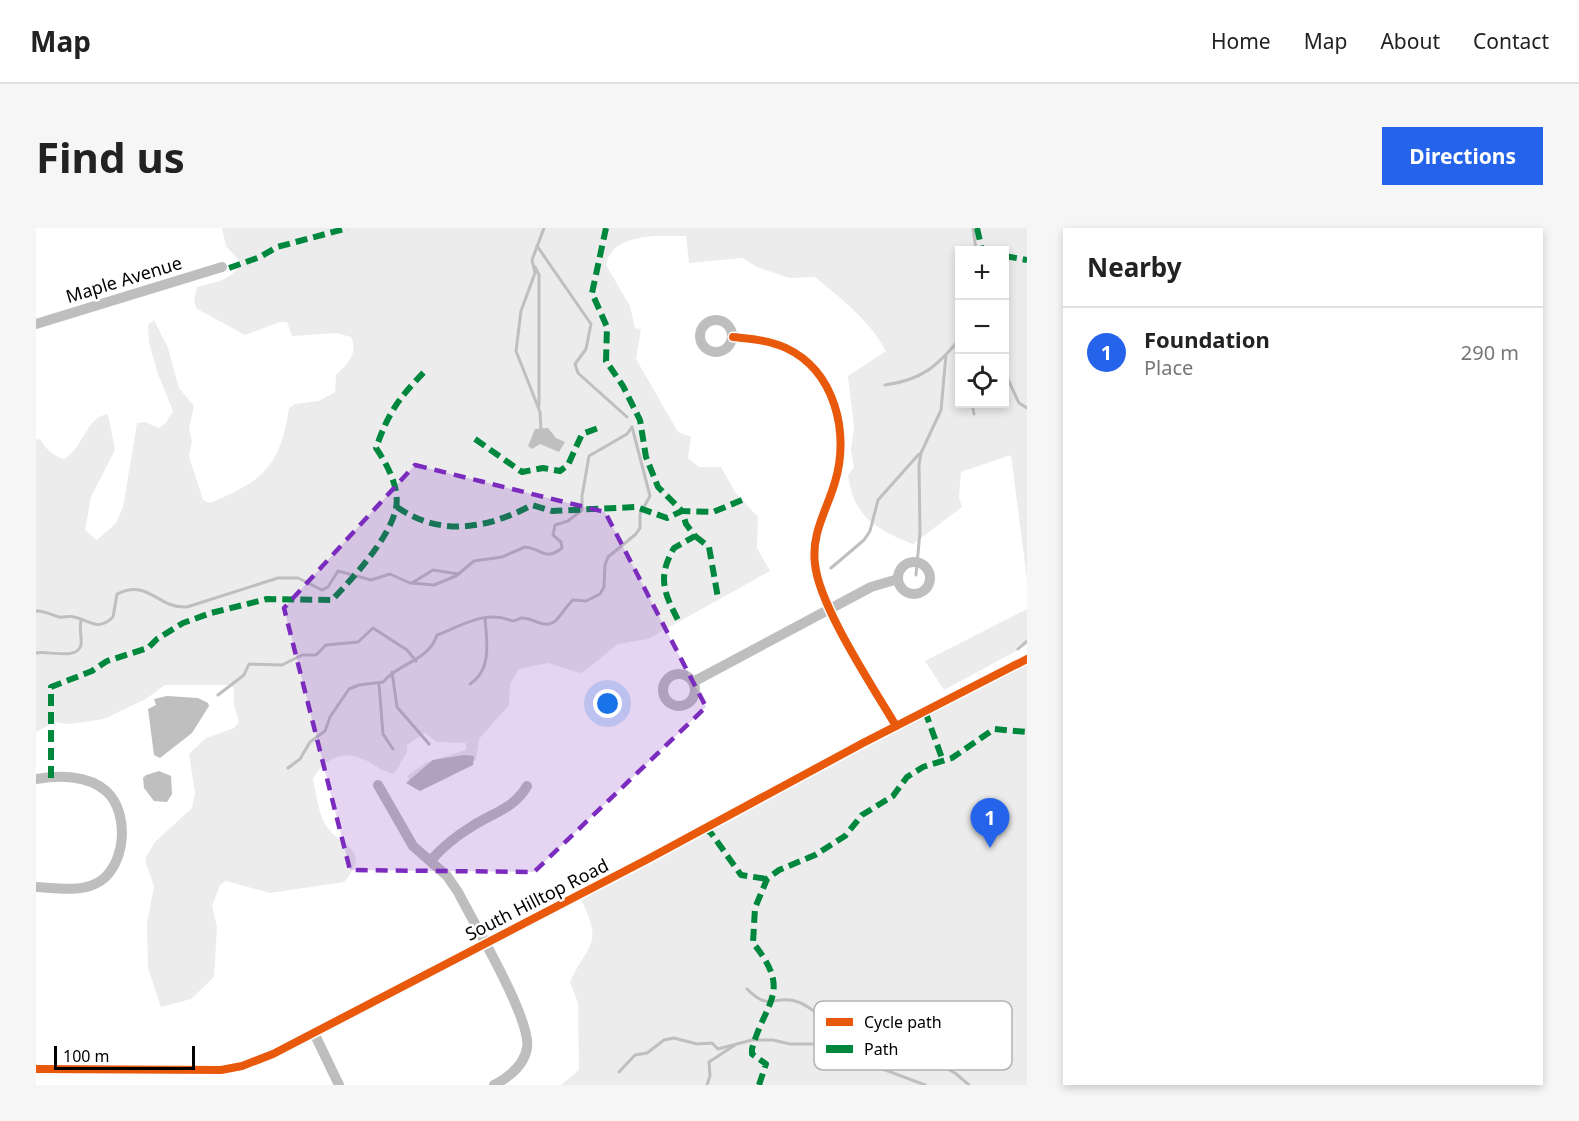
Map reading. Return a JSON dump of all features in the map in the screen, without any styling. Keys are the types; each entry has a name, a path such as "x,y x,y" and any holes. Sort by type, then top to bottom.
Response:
{"street":[{"name":"Maple Avenue","path":"36,324 222,267"},
{"path":"733,337 762,340 787,348 804,360 819,375 837,412 841,439 839,462 835,481 817,530 814,549 820,586 830,609 896,726"},
{"path":"693,682 871,587 898,579"},
{"name":"South Hilltop Road","path":"36,1069 221,1070 254,1062 314,1033 1027,659"},
{"path":"36,779 75,778 98,785 116,803 121,823 117,861 105,878 96,884 78,888 36,887"},
{"path":"378,785 413,846 431,860 458,892 524,1022 527,1048 523,1060 516,1070 494,1085"},
{"path":"431,860 445,845 472,826 514,804 527,786"},
{"path":"314,1033 339,1085"}],"highlighted area":[{"path":"415,465 605,512 706,707 534,872 350,870 284,608"}],"shaded area":[{"path":"222,228 1027,228 1027,580 1011,455 961,472 959,497 962,507 913,544 878,527 861,512 855,502 848,475 854,467 851,450 854,427 848,376 886,351 872,329 835,293 815,277 789,278 757,267 742,258 689,263 686,236 651,236 627,241 610,254 606,265 630,306 635,328 641,329 636,359 678,432 691,437 688,458 699,467 721,467 735,492 758,517 757,548 770,571 648,639 618,644 580,673 548,663 519,669 510,684 509,705 479,739 476,760 444,780 415,789 407,776 427,762 466,750 466,743 437,742 425,733 407,745 407,752 394,774 353,756 339,757 326,763 313,780 319,807 324,822 354,854 356,861 353,870 344,882 270,893 226,881 220,885 212,906 217,927 214,977 191,999 161,1007 148,968 147,924 154,886 146,864 146,857 155,842 192,808 195,793 189,754 206,738 234,728 239,722 234,705 234,688 227,685 165,685 146,699 104,719 69,724 55,722 36,732 36,439 41,440 45,447 64,459 76,449 94,421 108,414 115,450 91,497 85,530 97,540 116,523 123,507 137,423 145,422 159,428 165,424 173,411 158,374 149,343 148,325 154,320 168,348 179,388 194,406 189,428 192,442 189,456 203,500 210,503 256,479 274,458 280,445 289,408 295,404 319,401 335,392 336,375 351,358 354,349 351,337 336,333 292,336 287,322 280,322 245,335 197,309 194,302 197,287 227,277 241,263 226,246"},
{"path":"548,428 556,438 565,442 559,452 540,444 532,449 528,446 535,429"},
{"path":"1027,609 1027,645 944,690 925,661"},
{"path":"1027,662 1027,1085 561,1085 579,1070 578,1003 570,982 591,943 592,935 592,926 581,900"},
{"path":"167,696 198,698 208,703 209,706 192,733 160,758 154,755 148,709 156,705 154,699"},
{"path":"464,755 474,756 473,765 420,791 406,783 433,760"},
{"path":"159,771 171,776 172,794 167,802 154,801 144,788 143,778"}],"waterway":[{"path":"540,412 516,351 521,311 535,273 532,260 544,228"},
{"path":"973,228 975,246"},
{"path":"537,246 591,324 586,349 575,364 578,373 627,417"},
{"path":"535,267 539,275 539,406"},
{"path":"885,385 919,376 935,365 955,344"},
{"path":"916,575 920,532 919,465 921,453 941,410 946,355"},
{"path":"1009,382 1019,403 1027,408"},
{"path":"973,408 974,414"},
{"path":"540,413 541,429"},
{"path":"36,611 59,617 72,616 94,624 103,624 113,617 117,594 128,590 145,592 168,604 187,607 278,578 298,578 322,590 328,587 338,571 371,580 390,574 410,583 434,585 456,576 474,561 502,557 525,547 551,554 562,548 561,542 553,535 555,525 568,521 582,510 589,456 627,434 632,427"},
{"path":"288,768 300,759 310,742 325,731 330,717 349,689 359,685 383,682 427,651 437,635 464,623 493,617 512,621 525,618 541,624 550,624 556,621 573,600 586,601 600,594 604,587 605,565 608,557 636,534 640,528 640,514 650,496 632,427"},
{"path":"831,568 864,540 870,531 878,500 919,454"},
{"path":"412,583 433,570 458,574"},
{"path":"470,684 477,678 485,663 487,646 485,619"},
{"path":"36,653 74,653 81,645 81,621"},
{"path":"218,695 244,675 249,664 282,665 302,655 316,655 326,645 358,642 373,628 407,650 416,661"},
{"path":"1018,649 1027,641"},
{"path":"392,672 397,707 429,744"},
{"path":"379,684 383,734 393,749"},
{"path":"747,989 761,1000 799,1002 814,1011"},
{"path":"619,1072 635,1055 647,1053 664,1040 674,1038 697,1044 712,1043 718,1049 752,1040 814,1044"},
{"path":"707,1085 710,1076 709,1062 735,1045"},
{"path":"885,1070 925,1085"},
{"path":"949,1070 969,1085"}],"marked path":[{"path":"229,268 260,257 277,247 348,228"},
{"path":"606,228 592,293 607,327 606,361 623,386 640,420 646,457 658,487 682,511 713,512 742,500"},
{"path":"977,228 981,246"},
{"path":"1009,257 1027,260"},
{"path":"51,778 51,687 92,671 107,661 148,648 157,639 183,623 211,613 267,599 332,600 341,591 370,557 392,520 396,508 396,492 388,469 376,448 396,406 426,370"},
{"path":"475,439 522,472 543,468 560,471 568,465 582,434 601,427"},
{"path":"397,507 413,517 447,526 464,526 498,520 532,505 552,511 636,507 667,518 682,511 686,524 695,536 674,548 664,576 666,593 678,620"},
{"path":"695,536 709,547 718,598"},
{"path":"925,711 943,761"},
{"path":"759,1085 766,1064 752,1054 752,1049 769,1007 774,985 772,973 753,943 755,908 767,879 779,870 815,855 845,836 862,815 893,796 907,777 923,767 952,758 994,729 1027,732"},
{"path":"704,829 711,833 741,875 767,879"}],"cycle path":[{"path":"733,337 760,340 786,348 803,358 827,388 839,424 841,444 835,482 817,532 815,564 826,602 836,623 896,726"},
{"path":"36,1069 221,1070 242,1066 273,1054 1027,659"}],"place":[{"name":"Foundation","path":"990,848"}]}
